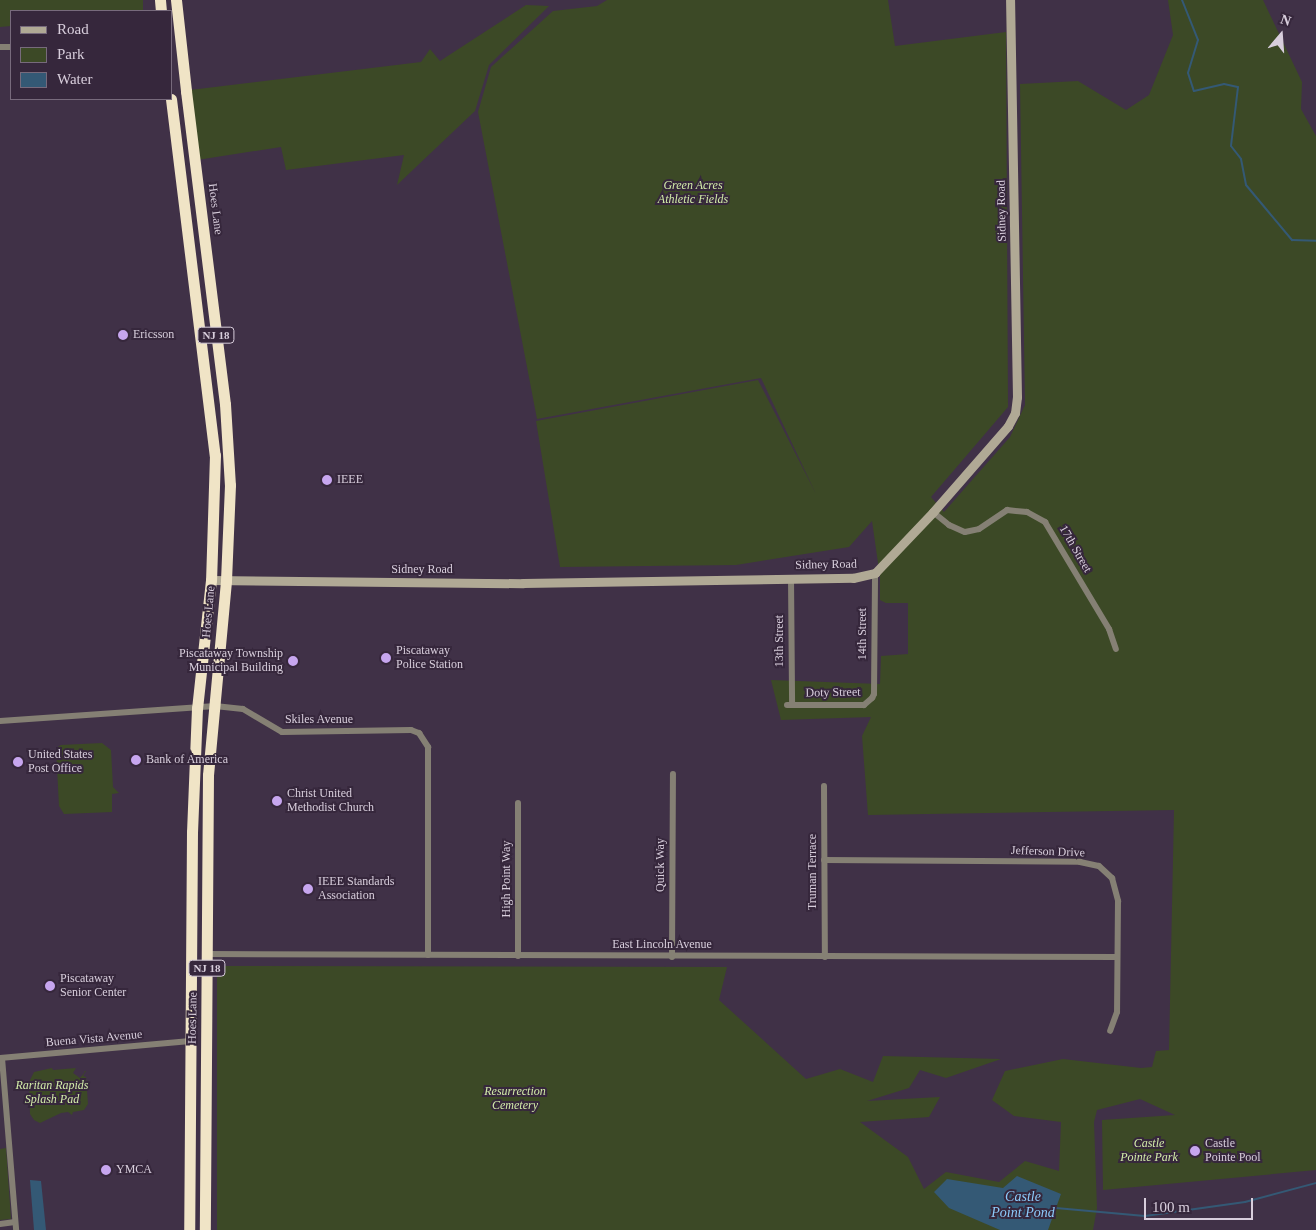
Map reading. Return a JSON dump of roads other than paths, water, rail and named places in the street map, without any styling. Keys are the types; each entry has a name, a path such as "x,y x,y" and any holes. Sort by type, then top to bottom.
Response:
{"highway":[{"name":"Hoes Lane","path":"176,0 175,35 225,404 230,485 226,581 208,774 204,1230"},
{"name":"Hoes Lane","path":"171,100 215,454 211,580 197,708 192,832 189,1230"}],"street":[{"name":"Sidney Road","path":"211,580 523,583 853,578 874,573 933,512 1008,426 1015,413 1018,397 1010,0"},
{"name":"17th Street","path":"933,512 949,525 965,532 979,529 1007,510 1027,512 1045,522 1110,629 1116,649"},
{"name":"14th Street","path":"874,573 874,694"},
{"name":"13th Street","path":"789,705 791,578"},
{"name":"Doty Street","path":"789,705 864,705 874,694"},
{"name":"Skiles Avenue","path":"0,721 215,706 243,709 282,732 411,730 419,733 425,739 428,747 428,955"},
{"name":"Quick Way","path":"672,956 673,774"},
{"name":"Truman Terrace","path":"824,786 825,958"},
{"name":"High Point Way","path":"518,803 518,956"},
{"name":"Jefferson Drive","path":"824,860 1080,862 1099,866 1112,878 1116,892 1117,1012 1110,1031"},
{"name":"East Lincoln Avenue","path":"207,954 825,958 1117,957"},
{"name":"Buena Vista Avenue","path":"1,1058 190,1041"},
{"path":"1,1058 16,1230"},
{"path":"0,1142 8,1141"},
{"path":"0,1224 15,1222"}],"water":[{"name":"Castle Point Pond","path":"1017,1176 1061,1194 1048,1230 1000,1230 949,1208 934,1192 947,1179 1003,1188"},
{"path":"30,1180 41,1181 46,1230 34,1230"}],"waterway":[{"path":"1182,0 1198,40 1188,73 1194,91 1224,84 1238,87 1231,146 1241,159 1246,185 1292,240 1316,241"},
{"path":"1056,1208 1145,1216 1245,1202 1316,1183"}],"place":[{"name":"Ericsson","path":"123,335"},
{"name":"IEEE","path":"327,480"},
{"name":"Piscataway Police Station","path":"386,658"},
{"name":"Piscataway Township Municipal Building","path":"293,661"},
{"name":"Bank of America","path":"136,760"},
{"name":"United States Post Office","path":"18,762"},
{"name":"Christ United Methodist Church","path":"277,801"},
{"name":"IEEE Standards Association","path":"308,889"},
{"name":"Piscataway Senior Center","path":"50,986"},
{"name":"Castle Pointe Pool","path":"1195,1151"},
{"name":"YMCA","path":"106,1170"}],"park label":[{"name":"Green Acres Athletic Fields","path":"693,193"},
{"name":"Raritan Rapids Splash Pad","path":"52,1093"},
{"name":"Resurrection Cemetery","path":"515,1099"},
{"name":"Castle Pointe Park","path":"1149,1151"}]}
